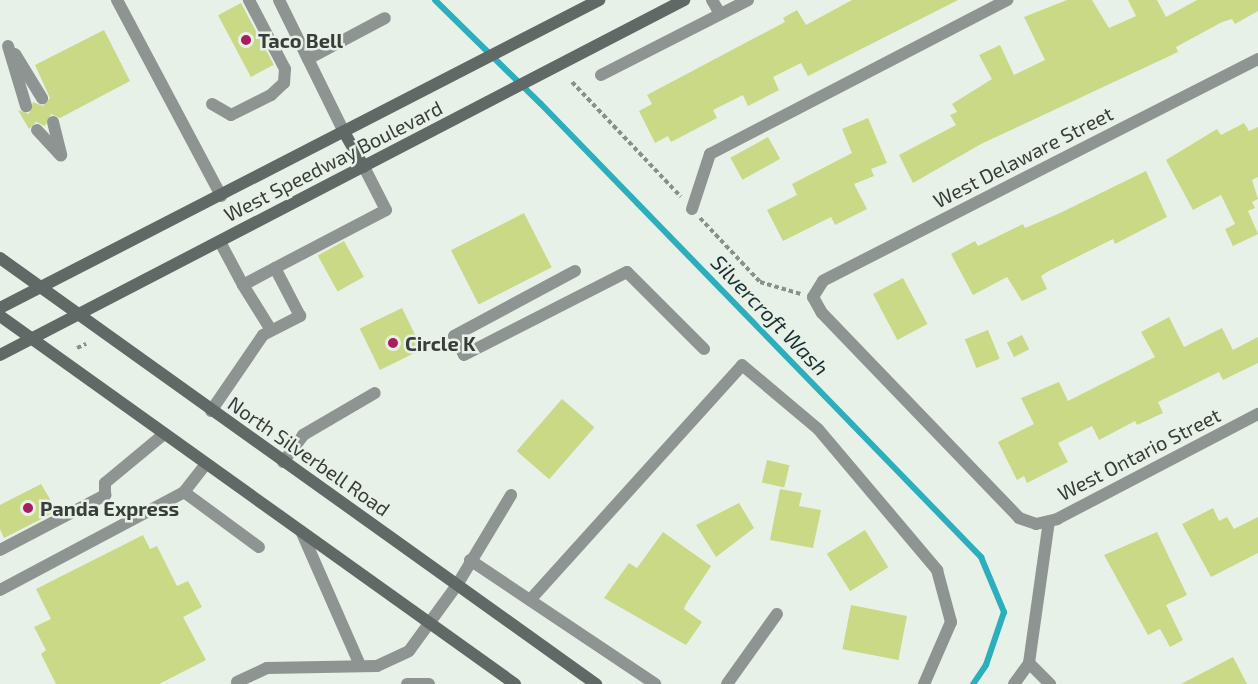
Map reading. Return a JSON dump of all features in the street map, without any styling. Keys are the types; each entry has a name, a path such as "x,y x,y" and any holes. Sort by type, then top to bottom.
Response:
{"main road":[{"name":"West Speedway Boulevard","path":"0,308 40,290 599,0"},
{"name":"West Speedway Boulevard","path":"0,355 684,0"},
{"path":"345,132 364,167"},
{"name":"North Silverbell Road","path":"0,258 40,290 596,684"},
{"path":"0,316 515,684"}],"street":[{"path":"117,0 221,196"},
{"path":"212,104 231,115 271,95 284,83 285,69 249,0"},
{"path":"279,0 345,132"},
{"path":"712,0 720,14"},
{"path":"601,75 748,0"},
{"path":"692,209 710,154 1007,0"},
{"path":"308,59 385,18"},
{"path":"34,101 9,46 34,101"},
{"name":"West Delaware Street","path":"1043,522 1019,518 822,313 813,297 823,281 1258,59"},
{"path":"45,126 61,156"},
{"path":"243,285 386,210 364,167"},
{"path":"220,242 271,330"},
{"path":"211,411 263,335 300,316 274,268"},
{"path":"575,271 454,336 464,355 627,272 704,349"},
{"path":"530,600 742,365 818,429 938,570 951,622 924,684"},
{"path":"283,462 303,435 375,393"},
{"name":"West Ontario Street","path":"1043,522 1258,414"},
{"path":"0,550 105,495 105,483 164,434"},
{"path":"0,590 184,492 206,464"},
{"path":"184,492 259,548"},
{"path":"237,682 267,668 326,665 376,666 410,651 457,585 511,495"},
{"path":"1014,684 1029,663 1043,522"},
{"path":"302,533 360,665"},
{"path":"470,560 655,684"},
{"path":"727,684 777,614"},
{"path":"1029,663 1050,684"},
{"path":"407,684 429,684"}],"path":[{"path":"77,348 86,344"}],"building":[{"path":"852,0 958,0 808,76 801,63 773,77 779,90 748,106 743,95 713,110 717,118 671,142 668,136 655,143 639,111 652,104 647,95 785,22 783,18 797,10 806,25"},
{"path":"1067,0 1092,0 1109,28 1136,16 1128,0 1157,0 1166,17 1197,0 1258,0 1258,11 1235,24 1232,19 1222,22 1176,47 1178,52 981,144 913,183 899,155 956,125 950,115 957,112 952,104 992,79 979,55 1000,45 1014,75 1045,60 1024,17"},
{"name":"Taco Bell","path":"241,3 274,65 251,77 218,15"},
{"path":"104,30 130,81 60,118 51,114 45,126 36,122 29,129 18,110 29,114 33,102 43,106 50,98 35,65"},
{"path":"868,118 887,163 871,169 874,176 854,184 867,209 835,225 831,217 783,241 767,210 797,195 792,184 852,153 842,129"},
{"path":"1244,123 1249,131 1258,127 1258,177 1252,180 1258,199 1252,202 1255,208 1248,211 1258,234 1233,246 1225,229 1235,224 1221,195 1193,210 1166,160 1217,129 1221,135"},
{"path":"768,137 780,159 743,180 730,158"},
{"path":"1146,171 1167,217 1115,244 1113,239 1047,272 1041,276 1047,289 1022,301 1007,277 973,295 951,254 975,241 978,246 1023,224 1025,228"},
{"path":"524,213 552,267 479,305 451,250"},
{"path":"344,241 364,277 338,291 318,256"},
{"path":"903,278 927,324 897,340 873,294"},
{"name":"Circle K","path":"402,308 422,349 380,370 360,329"},
{"path":"1169,317 1184,347 1222,328 1233,350 1258,337 1258,363 1223,380 1219,372 1158,402 1163,413 1137,425 1135,421 1099,440 1092,426 1058,443 1068,462 1027,483 1024,476 1017,480 998,442 1034,424 1021,398 1059,382 1068,401 1155,357 1141,332"},
{"path":"988,330 1000,359 976,368 965,339"},
{"path":"1022,335 1029,349 1014,357 1007,343"},
{"path":"562,399 594,427 549,479 517,451"},
{"path":"767,460 789,465 784,488 762,482"},
{"name":"Panda Express","path":"41,484 57,511 4,538 0,529 0,505"},
{"path":"780,489 802,493 799,506 821,510 813,548 770,540"},
{"path":"739,503 754,528 716,557 696,525"},
{"path":"1213,508 1219,521 1227,517 1234,529 1258,517 1258,553 1211,577 1182,524"},
{"path":"865,530 888,567 850,591 827,554"},
{"path":"663,532 711,566 684,609 702,622 686,645 604,598 629,563 637,568"},
{"path":"1157,532 1187,595 1166,605 1183,640 1170,647 1160,629 1148,635 1104,555"},
{"path":"143,535 150,549 157,546 177,586 188,581 202,607 183,617 206,660 159,684 56,684 41,654 46,650 34,627 51,619 36,589"},
{"path":"851,605 907,616 898,660 842,649"},
{"path":"1233,657 1247,684 1181,684"}],"waterway":[{"name":"Silvercroft Wash","path":"435,0 541,104 981,557 1004,612 986,665 973,684"}],"place":[{"name":"Taco Bell","path":"246,40"},
{"name":"Circle K","path":"393,343"},
{"name":"Panda Express","path":"28,508"}]}
